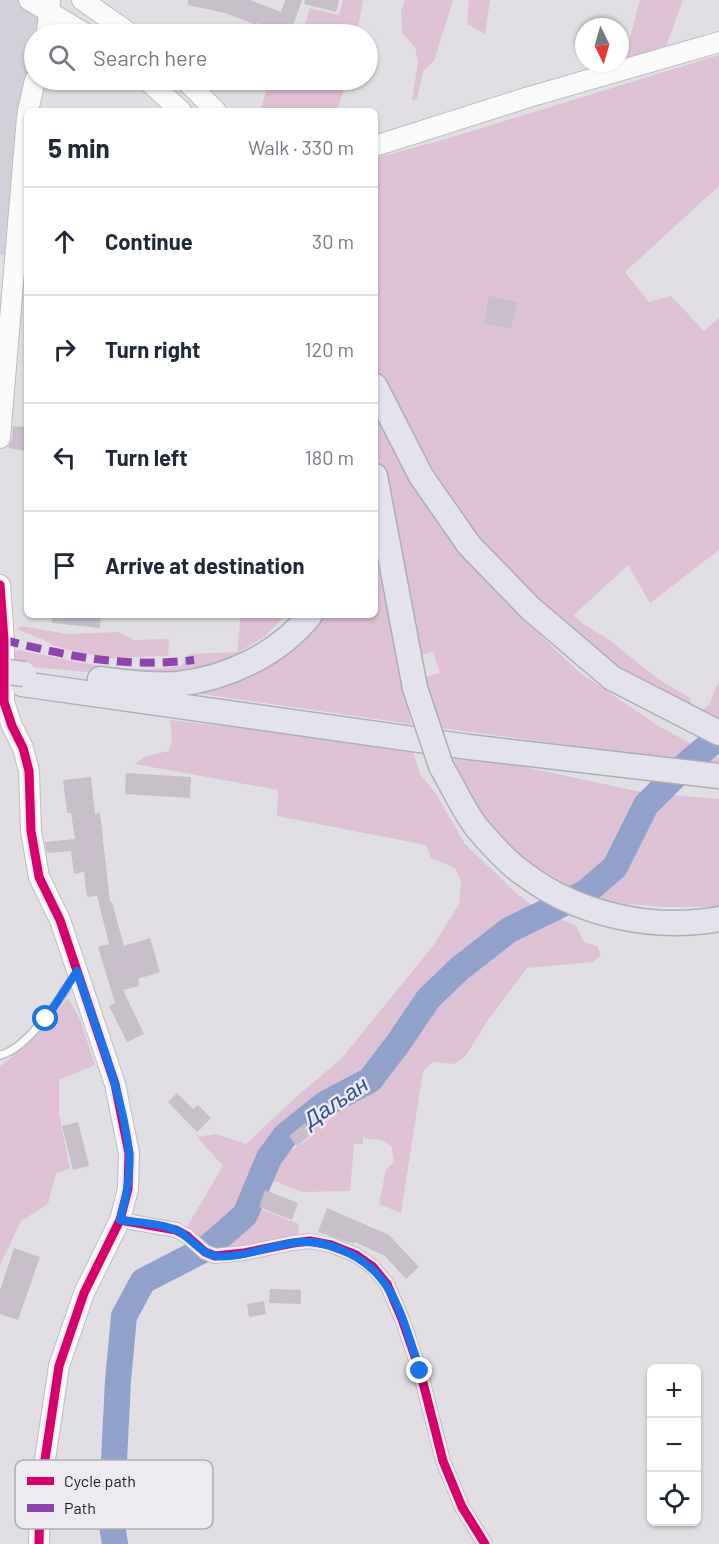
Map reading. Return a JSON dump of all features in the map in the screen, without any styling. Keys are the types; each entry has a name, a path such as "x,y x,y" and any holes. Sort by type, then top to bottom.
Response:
{"highway":[{"path":"378,392 421,476 469,545 530,608 612,678 719,733"},
{"path":"378,493 415,688 441,766 477,828 523,874 551,891 598,912 654,922 696,923 719,919"},
{"path":"378,523 394,584"},
{"path":"12,675 177,684 218,676 268,654 308,618"},
{"path":"12,675 468,747 714,775"},
{"path":"12,675 471,736 644,767"}],"street":[{"path":"30,0 50,6 73,24"},
{"path":"82,0 117,24"},
{"path":"48,24 50,6"},
{"path":"378,145 529,97 719,42"},
{"path":"29,108 33,90"},
{"path":"158,90 178,108"},
{"path":"195,90 213,108"},
{"path":"0,438 24,153"},
{"path":"0,585 4,640 4,702 23,748 29,771 31,831 39,877 60,920 115,1084 129,1153 128,1189 120,1220 84,1293 59,1366 45,1460"},
{"path":"120,1220 176,1230 187,1236 205,1252 215,1256 310,1241 331,1245 356,1255 372,1267 387,1284 402,1319 420,1371 443,1461 462,1507 484,1544"},
{"path":"39,1529 39,1544"}],"lane":[{"path":"0,1055 15,1047 46,1019 77,971"}],"shaded area":[{"path":"0,0 29,0 49,11 48,24 24,24 24,90 33,90 31,108 24,108 24,183 17,255 0,255"},
{"path":"343,0 363,0 359,24 305,24 310,8 339,15"},
{"path":"405,0 453,0 434,61 423,71 417,99 412,101 418,62 415,47 402,33 401,11"},
{"path":"469,0 490,0 485,34 467,24"},
{"path":"640,0 683,0 664,52 629,61 629,41"},
{"path":"719,55 719,186 625,272 649,302 671,296 704,331 719,318 719,550 650,603 628,565 574,615 657,678 690,698 693,714 642,688 586,648 530,596 473,529 400,419 378,372 378,157 446,139"},
{"path":"267,90 344,90 338,108 261,108"},
{"path":"378,419 430,513 504,601 579,672 660,727 719,758 719,763 716,765 441,728 424,677 440,673 433,652 420,655 416,652 378,456"},
{"path":"378,567 411,724 195,693 260,672 304,640 321,618 378,618"},
{"path":"241,618 283,618 264,637 212,668 142,677 11,665 13,654 19,650 100,666 140,669 181,666 189,654 237,652"},
{"path":"21,626 67,634 119,632 135,640 169,639 168,656 109,658 57,647 18,630"},
{"path":"719,682 719,727 693,714 706,708"},
{"path":"170,720 412,748 420,774 436,794 465,844 534,907 576,926 584,942 597,946 601,955 593,962 527,968 488,1020 465,1057 454,1064 433,1062 423,1071 401,1213 379,1204 386,1170 394,1162 392,1147 381,1140 363,1138 363,1144 354,1144 350,1191 303,1192 271,1180 265,1181 255,1207 299,1224 298,1234 224,1252 213,1251 185,1230 223,1166 197,1137 216,1134 246,1144 341,1059 433,946 459,904 461,881 455,868 431,858 426,845 277,816 278,790 135,764 146,756 169,751 172,739","holes":["301,1116 315,1134 281,1158 270,1147"]},
{"path":"464,754 646,793 719,799 719,907 665,907 605,902 569,886 524,860 500,839 464,789 453,755"},
{"path":"68,998 80,1019 95,1065 59,1080 59,1114 70,1169 56,1173 48,1204 21,1221 0,1265 0,1066 37,1034"}],"building":[{"path":"188,0 250,0 281,12 285,0 302,0 294,24 253,24 225,13 188,5"},
{"path":"305,0 339,0 336,12 304,4"},
{"path":"489,296 517,302 511,329 484,323"},
{"path":"13,426 24,427 24,451 8,448 12,440"},
{"path":"52,618 101,618 100,628 52,623"},
{"path":"126,773 191,777 190,798 125,794"},
{"path":"91,777 95,814 100,813 110,902 112,902 124,946 150,938 160,972 138,979 139,986 123,990 144,1034 127,1042 109,1006 115,1003 98,947 109,944 97,896 87,897 84,872 74,874 71,851 47,853 45,842 75,839 71,813 67,813 63,780"},
{"path":"177,1093 193,1109 198,1105 211,1118 197,1132 168,1102"},
{"path":"78,1122 89,1166 73,1170 62,1126"},
{"path":"305,1123 313,1133 297,1146 289,1136"},
{"path":"265,1190 298,1203 292,1220 259,1207"},
{"path":"327,1208 389,1235 419,1267 406,1279 385,1256 355,1242 354,1244 318,1232"},
{"path":"14,1248 40,1257 18,1320 0,1314 0,1290"},
{"path":"270,1289 301,1290 301,1304 269,1303"},
{"path":"264,1301 266,1314 249,1317 247,1304"}],"waterway":[{"name":"Даљан","path":"114,1460 124,1316 143,1281 207,1248 245,1215 269,1158 285,1136 325,1104 370,1080 428,999 459,969 509,930 585,893 615,867 646,805 690,761 719,737"},
{"name":"Даљан","path":"113,1529 115,1544"}],"marked path":[{"path":"4,640 75,656 121,662 194,660"}],"cycle path":[{"path":"0,585 4,640 4,702 23,748 29,771 31,831 39,877 60,920 115,1084 129,1153 128,1189 120,1220 84,1293 59,1366 45,1460"},
{"path":"120,1220 176,1230 187,1236 205,1252 215,1256 310,1241 331,1245 356,1255 373,1267 387,1284 402,1319 420,1371 443,1461 462,1507 485,1544"},
{"path":"39,1529 39,1544"}],"route":[{"path":"46,1019 77,971 115,1084 123,1118 129,1153 128,1189 120,1220 176,1230 187,1236 205,1252 215,1256 310,1241 331,1245 356,1255 372,1267 387,1284 420,1371"}]}
